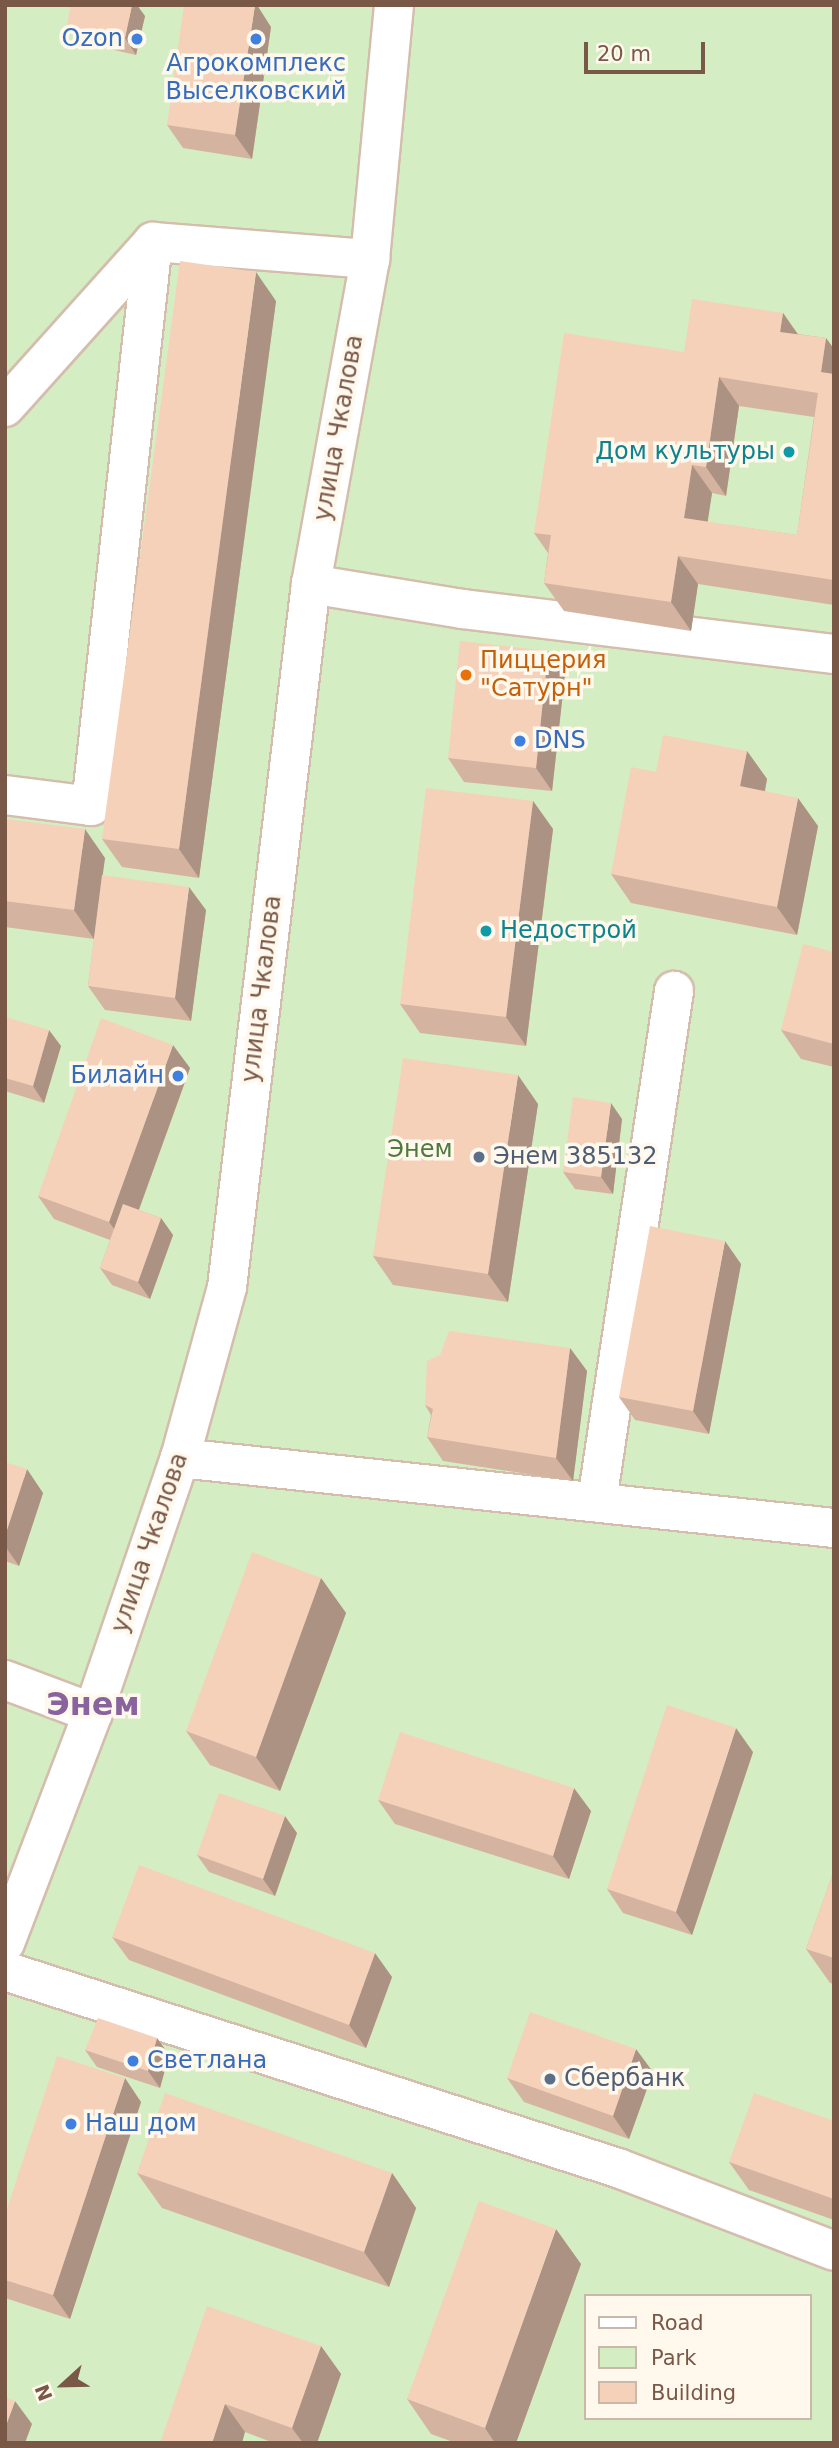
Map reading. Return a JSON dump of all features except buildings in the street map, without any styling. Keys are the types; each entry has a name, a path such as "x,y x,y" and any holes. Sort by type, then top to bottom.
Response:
{"street":[{"name":"улица Чкалова","path":"5,1943 93,1713 180,1458 227,1287 311,583 370,259 394,5"},
{"path":"153,242 370,259"},
{"path":"5,407 153,242"},
{"path":"5,794 91,806 153,242"},
{"path":"311,583 449,607 834,654"},
{"path":"597,1501 674,991"},
{"path":"180,1458 834,1528"},
{"path":"5,1680 93,1713"},
{"path":"5,1970 618,2168 834,2251"}],"green space":[{"name":"Энем","path":"5,5 834,5 834,2443 5,2443"}],"place":[{"name":"Ozon","path":"137,39"},
{"name":"Агрокомплекс Выселковский","path":"256,39"},
{"name":"Дом культуры","path":"789,452"},
{"name":"Пиццерия \"Сатурн\"","path":"466,675"},
{"name":"DNS","path":"520,741"},
{"name":"Недострой","path":"486,931"},
{"name":"Билайн","path":"178,1076"},
{"name":"Энем 385132","path":"479,1157"},
{"name":"Светлана","path":"133,2061"},
{"name":"Сбербанк","path":"550,2079"},
{"name":"Наш дом","path":"71,2124"}],"district":[{"name":"Энем","path":"93,1704"}]}
